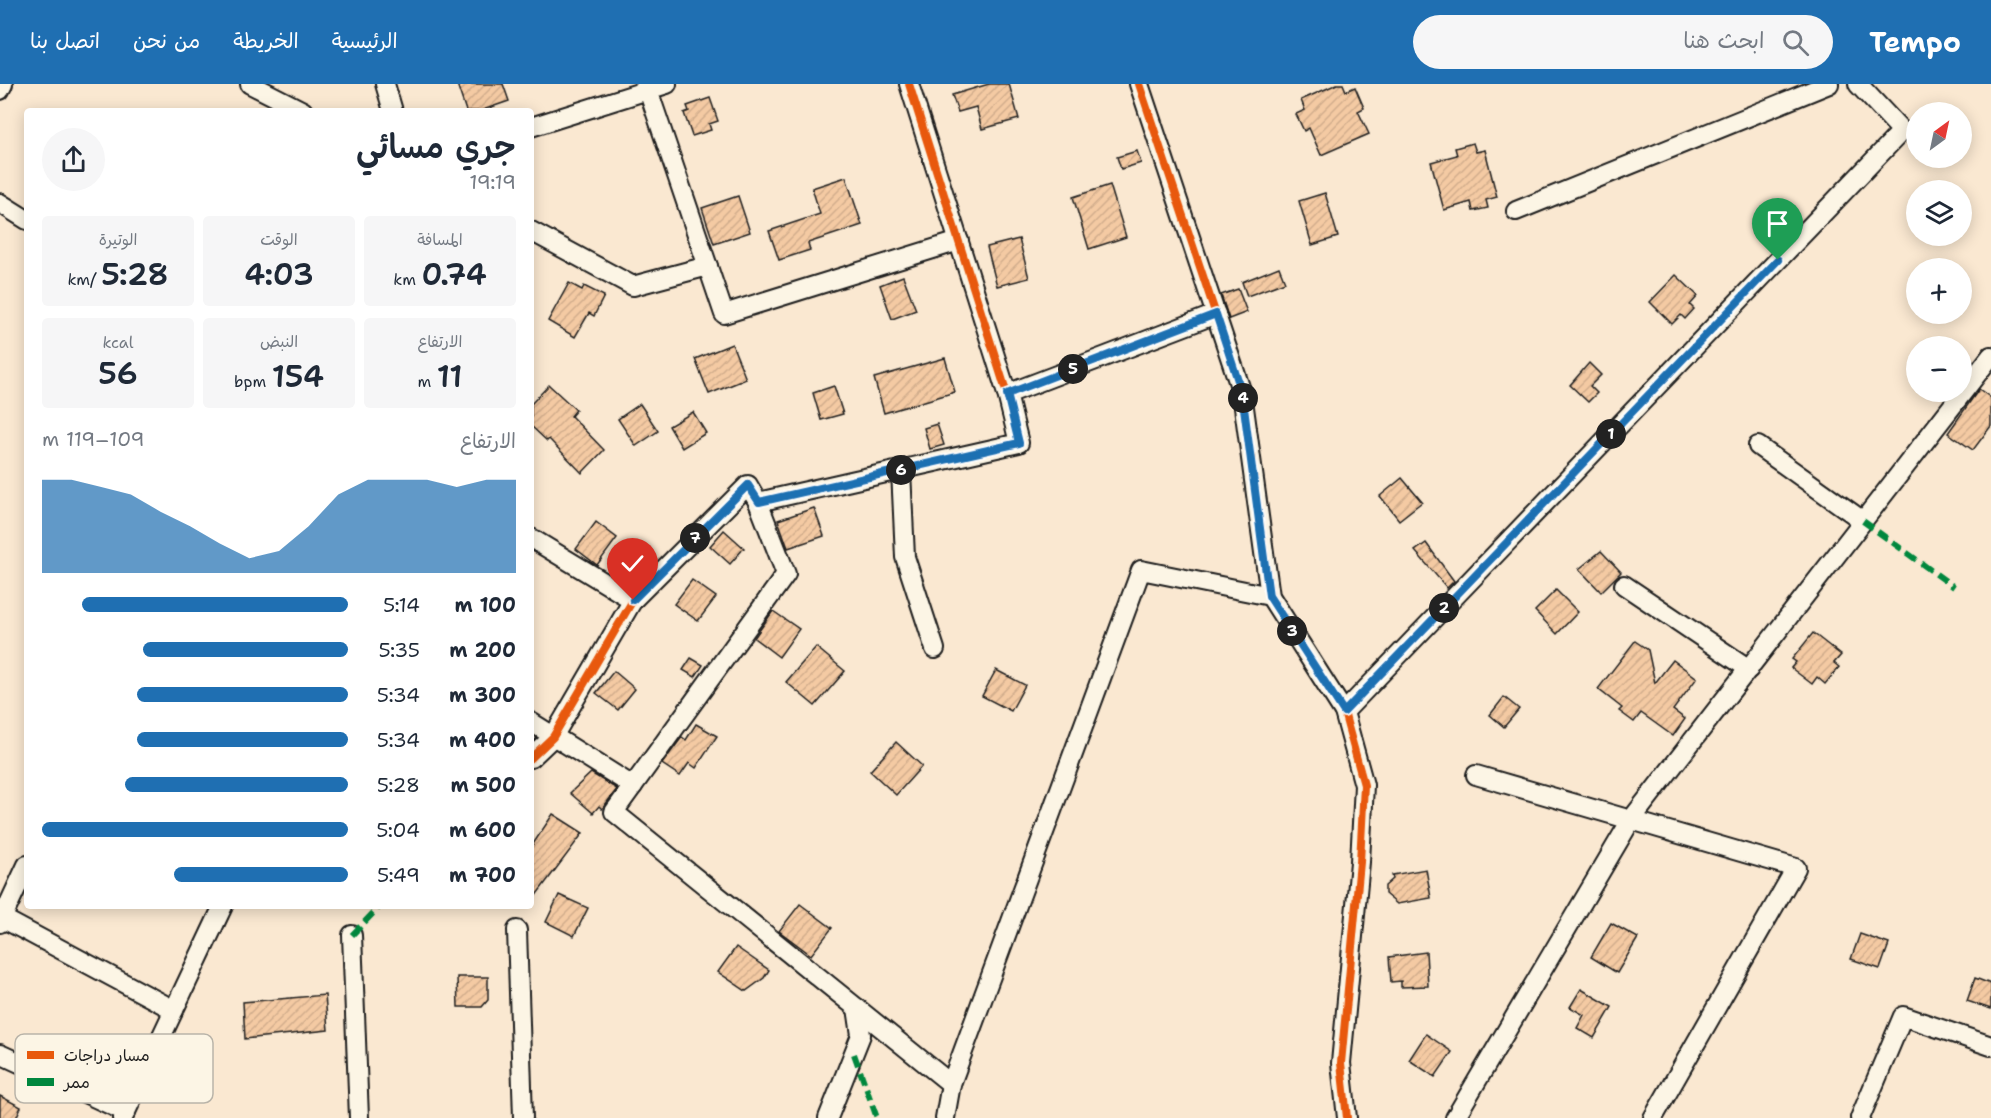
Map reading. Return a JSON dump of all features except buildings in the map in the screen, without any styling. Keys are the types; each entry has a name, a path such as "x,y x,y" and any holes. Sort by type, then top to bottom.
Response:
{"street":[{"path":"0,90 3,84"},
{"path":"250,84 297,108"},
{"path":"385,84 392,108"},
{"path":"534,126 647,87 667,84"},
{"path":"759,502 1019,443 1007,394 909,84"},
{"path":"1139,84 1242,393 1269,596 1344,712 1364,785 1360,862 1341,1064 1347,1118"},
{"path":"1516,211 1829,84"},
{"path":"1344,712 1902,131 1858,84"},
{"path":"647,87 724,314 959,241"},
{"path":"0,203 24,218"},
{"path":"534,233 633,286 708,266"},
{"path":"1007,394 1216,314"},
{"path":"1455,1118 1631,820 1991,356"},
{"path":"1758,446 1863,521"},
{"path":"901,470 905,557 935,649"},
{"path":"534,755 553,736 633,600 748,485 759,502 786,574 614,812 951,1084"},
{"path":"534,540 633,600"},
{"path":"945,1118 951,1084 1141,570 1269,596"},
{"path":"1624,585 1749,669"},
{"path":"534,724 633,786"},
{"path":"1476,775 1796,868 1653,1118"},
{"path":"24,871 1,921 174,1010"},
{"path":"163,1034 222,909"},
{"path":"517,930 523,1118"},
{"path":"352,935 359,1118"},
{"path":"828,1118 861,1035 857,1008"},
{"path":"1860,1118 1903,1016 1991,1046"},
{"path":"0,1053 15,1060"},
{"path":"100,1103 124,1115"}],"marked path":[{"path":"1863,521 1954,587"},
{"path":"352,935 377,909"},
{"path":"854,1054 877,1118"}],"cycle path":[{"path":"534,755 553,737 633,600 748,485 758,502 1019,443 1007,394 909,84"},
{"path":"1139,84 1242,393 1270,596 1344,712 1364,785 1360,862 1341,1063 1347,1118"}],"route":[{"path":"633,600 748,485 759,502 1019,443 1007,394 1216,314 1242,393 1269,596 1344,712 1778,260"}]}
